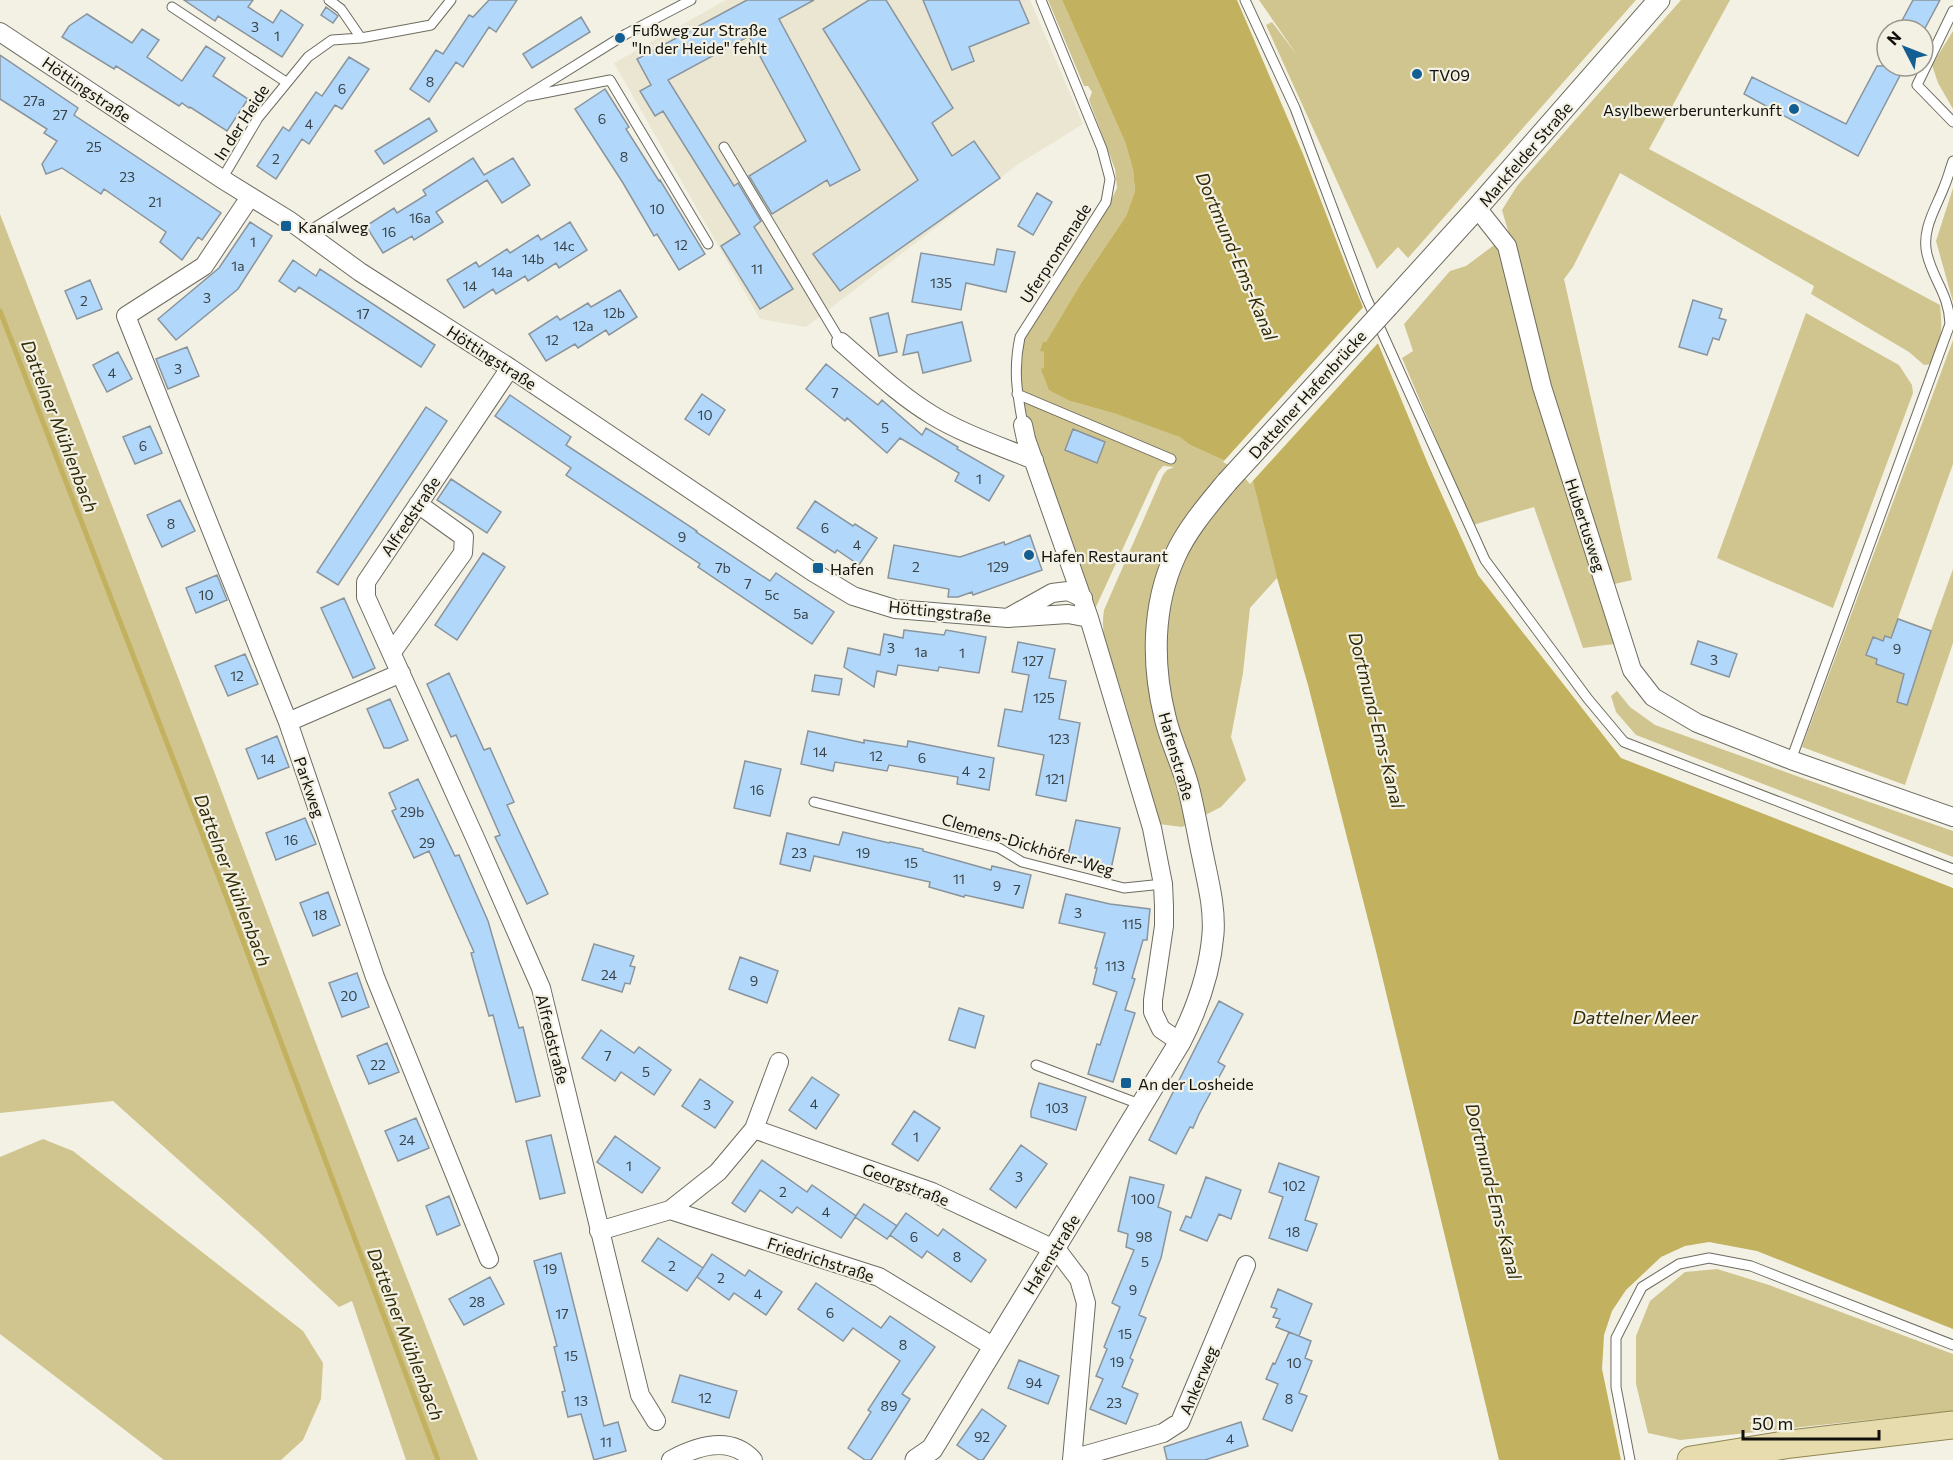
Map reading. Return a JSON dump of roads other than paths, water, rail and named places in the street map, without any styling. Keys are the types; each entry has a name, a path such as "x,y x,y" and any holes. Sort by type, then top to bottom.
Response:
{"main road":[{"path":"1691,1460 1791,1443 1953,1425"}],"street":[{"name":"Markfelder Straße","path":"1388,306 1478,208 1659,0"},
{"name":"Höttingstraße","path":"0,32 222,180 290,221 360,272 510,368 813,572 853,596 896,609 1008,618 1068,614 1089,618"},
{"name":"Parkweg","path":"250,197 204,266 126,316 288,722 375,977 489,1259"},
{"name":"Hubertusweg","path":"1478,208 1507,246 1542,387 1632,670 1653,698 1697,723 1791,760 1953,817"},
{"name":"Dattelner Hafenbrücke","path":"1227,482 1388,306"},
{"path":"841,342 912,402 934,416 1034,460"},
{"name":"Alfredstraße","path":"510,368 366,582 366,597 541,988 640,1395 656,1421"},
{"path":"1023,425 1083,598 1152,828 1163,884 1164,926 1153,1012 1161,1029 1180,1042"},
{"name":"Hafenstraße","path":"916,1460 932,1449 1180,1042 1198,999 1206,972 1213,933 1211,905 1188,786 1165,719 1157,680 1156,638 1162,594 1175,556 1200,515 1227,482"},
{"path":"392,652 463,553 464,537 418,504"},
{"name":"Höttingstraße","path":"1008,618 1052,593 1068,591 1083,598"},
{"path":"288,722 401,673"},
{"path":"599,1231 670,1210 718,1172 754,1129 779,1062"},
{"name":"Georgstraße","path":"754,1129 932,1192 1054,1249"},
{"name":"Friedrichstraße","path":"670,1210 879,1277 994,1347"},
{"path":"1054,1249 1079,1279 1086,1303 1072,1459"},
{"name":"Ankerweg","path":"1072,1459 1163,1433 1180,1422 1246,1265"},
{"path":"671,1460 690,1450 713,1445 731,1445 747,1453 753,1460"}],"lane":[{"path":"329,0 341,9 361,38"},
{"name":"In der Heide","path":"222,180 258,118 308,57 332,40 361,38 431,25 451,0"},
{"path":"306,233 626,34 691,0"},
{"name":"Uferpromenade","path":"1023,425 1017,394 1015,359 1020,337 1106,202 1110,179 1092,123 1041,0"},
{"path":"1245,0 1294,108 1366,297 1485,560 1588,699 1624,742 1953,869"},
{"name":"In der Heide","path":"172,7 286,82"},
{"path":"1953,11 1917,80 1917,85 1953,122"},
{"path":"524,97 610,80 708,244"},
{"path":"724,147 841,342"},
{"path":"1791,760 1950,324 1950,310 1925,244 1929,223 1953,160"},
{"path":"1017,394 1171,459"},
{"name":"Clemens-Dickhöfer-Weg","path":"814,802 999,848 1022,862 1124,888 1163,884"},
{"path":"1036,1065 1142,1105"},
{"path":"1630,1460 1616,1387 1616,1338 1642,1287 1679,1264 1708,1258 1751,1266 1953,1345"}],"water":[{"name":"Dattelner Meer","path":"1062,0 1237,0 1303,154 1348,271 1428,464 1478,575 1621,758 1953,888 1953,1329 1757,1251 1709,1242 1685,1246 1661,1257 1626,1290 1612,1311 1604,1335 1602,1369 1621,1460 1499,1460 1375,947 1253,482 1241,468 1190,445 1180,437 1116,414 1070,401 1049,390 1041,369 1044,368 1044,352 1040,351 1043,342 1046,342 1081,283 1126,216 1135,191 1133,170 1125,142"}],"waterway":[{"name":"Dattelner Mühlenbach","path":"0,311 225,893 438,1460"}],"place":[{"name":"Fußweg zur Straße \"In der Heide\" fehlt","path":"620,38"},
{"name":"TV09","path":"1417,74"},
{"name":"Asylbewerberunterkunft","path":"1794,109"},
{"name":"Kanalweg","path":"286,226"},
{"name":"Hafen Restaurant","path":"1029,555"},
{"name":"Hafen","path":"818,568"},
{"name":"An der Losheide","path":"1126,1083"}],"water label":[{"name":"Dortmund-Ems-Kanal","path":"1237,256"},
{"name":"Dortmund-Ems-Kanal","path":"1377,720"},
{"name":"Dortmund-Ems-Kanal","path":"1494,1191"}]}
